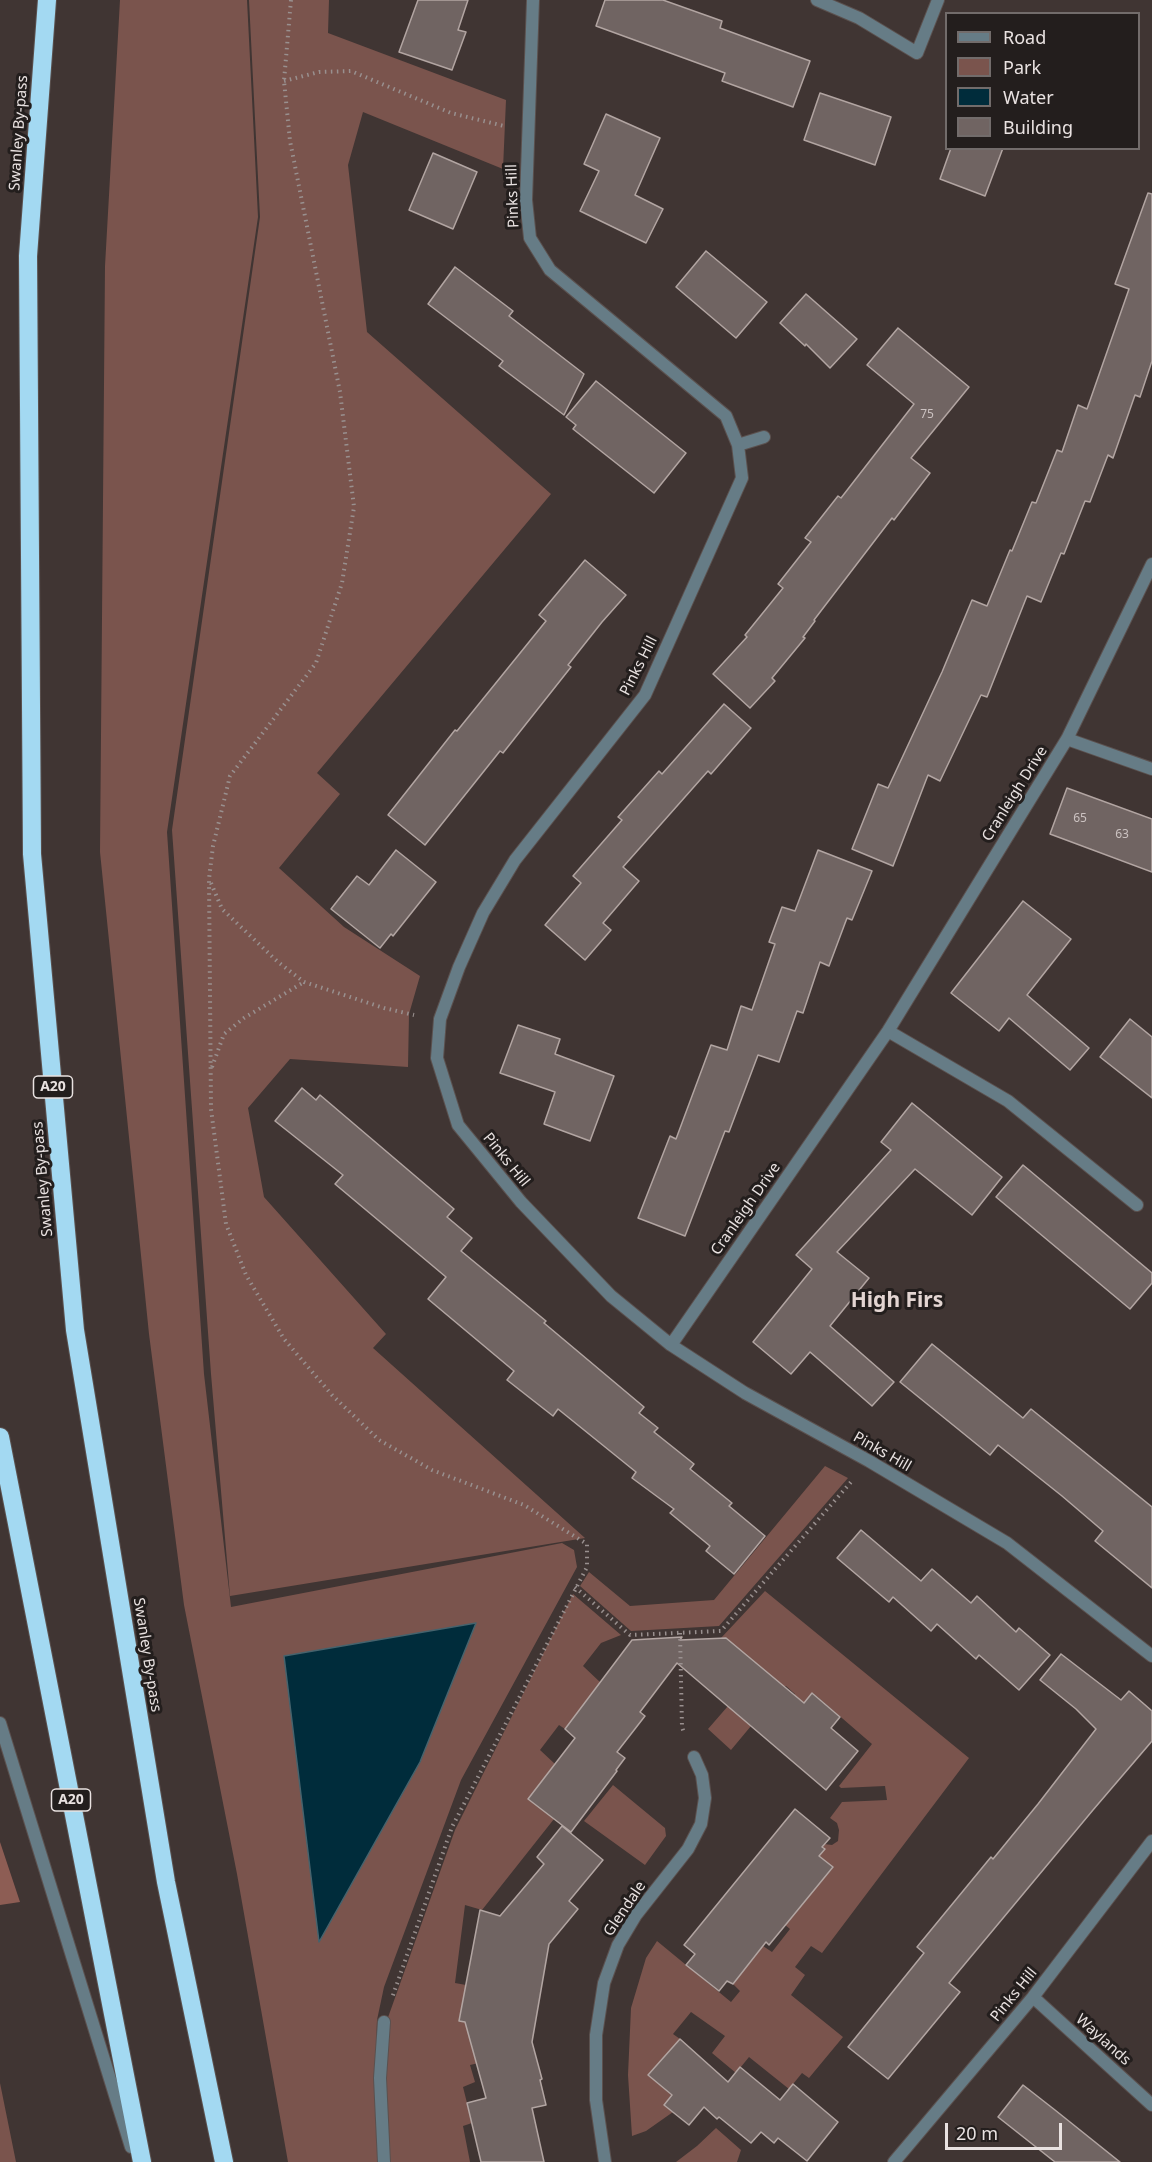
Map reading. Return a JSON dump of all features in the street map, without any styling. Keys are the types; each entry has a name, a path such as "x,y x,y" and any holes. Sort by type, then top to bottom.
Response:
{"highway":[{"name":"Swanley By-pass","path":"47,0 28,256 32,854 75,1330 166,1882 224,2162"},
{"name":"A20","path":"0,1437 142,2162"}],"street":[{"name":"Pinks Hill","path":"533,0 525,200 530,238 550,270 726,416 738,445 742,478 645,695 515,860 483,913 459,967 440,1019 437,1058 458,1125 521,1202 611,1296 671,1345 745,1393 869,1461 1007,1543 1152,1656"},
{"path":"817,0 860,18 917,53 938,0"},
{"path":"738,445 764,437"},
{"name":"Cranleigh Drive","path":"671,1345 888,1031 1067,739 1152,564"},
{"path":"1067,739 1152,769"},
{"path":"888,1031 1008,1101 1137,1205"},
{"path":"0,1723 136,2162"},
{"name":"Glendale","path":"605,2162 597,2100 596,2035 604,1983 618,1945 636,1915 688,1850 701,1824 705,1798 702,1775 694,1757"},
{"name":"Pinks Hill","path":"894,2162 1033,1997 1152,1841"},
{"name":"Waylands","path":"1033,1997 1152,2105"},
{"path":"384,2022 380,2078 384,2162"}],"path":[{"path":"291,0 284,81 290,141 340,392 354,507 342,583 316,663 230,776 213,846 209,879 211,1109 226,1224 246,1275 284,1339 332,1395 379,1440 432,1470 524,1505 587,1544 586,1567 452,1827 384,2022"},
{"path":"284,81 318,72 351,71 451,113 528,131"},
{"path":"209,879 222,909 278,962 304,982 384,1008 440,1019"},
{"path":"211,1070 224,1034 244,1018 304,982"},
{"path":"574,1587 630,1635 721,1631 869,1461"},
{"path":"680,1633 682,1727 694,1757"}],"green space":[{"path":"120,0 247,0 258,217 167,832 204,1374 231,1607 562,1543 574,1550 577,1567 461,1780 384,1987 377,2020 375,2078 381,2162 288,2162 237,1874 184,1605 149,1334 100,852 105,266","holes":["475,1624 420,1762 319,1941"]},
{"path":"249,0 329,0 328,33 506,100 503,169 363,112 348,165 367,332 551,494 317,773 340,794 279,868 344,927 420,976 409,1014 408,1067 290,1059 248,1108 264,1197 386,1334 373,1348 585,1538 230,1596 211,1374 172,830 260,217"},
{"path":"825,1466 848,1478 719,1626 631,1631 580,1586 589,1572 630,1606 714,1600"},
{"path":"765,1591 969,1758 822,1953 811,1946 795,1967 805,1975 791,1995 843,2037 809,2078 802,2073 789,2089 749,2057 736,2073 712,2053 725,2036 691,2012 673,2034 680,2039 648,2075 671,2095 664,2105 673,2112 646,2131 632,2136 628,2075 631,2008 646,1958 657,1941 731,2002 740,1991 733,1984 763,1946 772,1952 790,1929 772,1914 802,1878 815,1889 833,1868 819,1856 825,1849 822,1847 824,1844 832,1845 838,1841 837,1823 830,1818 842,1802 887,1800 885,1786 841,1788 839,1786 872,1744 813,1693 802,1705 786,1686 784,1687 721,1638"},
{"path":"573,1594 621,1635 601,1643 583,1666 601,1683 565,1729 559,1725 540,1750 555,1764 528,1799 554,1819 482,1910 465,1905 455,1983 466,1985 477,2024 483,2062 470,2065 475,2082 463,2087 472,2123 463,2126 470,2162 388,2162 384,2079 386,2023 455,1830"},
{"path":"728,1706 751,1726 731,1750 708,1729"},
{"path":"613,1785 665,1828 666,1836 645,1865 584,1821"},
{"path":"0,2083 16,2162 0,2162"},
{"path":"716,2128 741,2150 737,2162 676,2162 697,2146"}],"shaded area":[{"path":"0,1842 20,1902 0,1905"}],"water":[{"path":"476,1623 420,1762 319,1942 284,1656"}],"building":[{"path":"418,0 468,0 458,30 466,32 452,70 399,52"},
{"path":"605,0 663,0 722,21 720,28 810,61 793,107 722,81 725,73 596,26"},
{"path":"820,93 891,117 875,165 804,140"},
{"path":"606,114 660,138 635,195 663,209 646,243 580,211 599,171 584,164"},
{"path":"950,150 1002,150 985,196 940,179"},
{"path":"433,153 477,172 453,229 409,210"},
{"path":"1148,193 1152,194 1152,361 1140,397 1135,395 1113,458 1108,455 1090,502 1085,501 1064,554 1061,553 1041,602 1027,596 987,697 981,695 940,781 928,775 893,866 852,849 878,784 888,788 942,672 972,600 987,606 1032,502 1036,503 1057,450 1062,452 1078,405 1087,409 1129,289 1115,284"},
{"path":"706,251 767,302 736,338 676,287"},
{"path":"455,267 513,311 509,316 584,374 564,415 499,366 503,361 428,304"},
{"path":"806,294 857,339 830,368 780,323"},
{"path":"898,328 969,387 911,458 930,473 894,520 892,518 814,620 803,637 805,638 772,678 775,681 750,708 713,674 747,637 745,635 783,588 778,584 811,542 805,538 838,496 841,498 914,404 867,365"},
{"path":"596,381 686,453 654,493 573,429 576,425 566,417"},
{"path":"585,560 626,595 568,665 571,667 503,753 500,751 425,845 388,815 546,621 539,615"},
{"path":"724,704 751,728 711,774 708,771 623,867 639,881 603,923 611,930 585,960 545,925 581,883 573,876 622,820 618,817 659,771 662,774"},
{"path":"1067,788 1152,819 1152,872 1050,834"},
{"path":"396,850 436,882 393,936 391,934 380,948 331,909 357,876 369,885"},
{"path":"818,850 872,871 852,920 847,918 829,966 820,962 803,1013 797,1011 779,1062 758,1055 729,1132 725,1131 685,1236 638,1218 670,1136 676,1139 711,1045 727,1050 741,1006 752,1010 775,944 769,942 782,907 795,911"},
{"path":"1023,901 1071,939 1027,995 1089,1048 1070,1070 1009,1018 999,1031 951,993"},
{"path":"1130,1019 1152,1037 1152,1098 1100,1057"},
{"path":"518,1025 560,1039 555,1054 614,1076 590,1141 544,1124 555,1092 500,1073"},
{"path":"302,1088 316,1100 320,1095 454,1209 447,1217 472,1238 461,1251 546,1321 544,1323 644,1407 639,1413 658,1428 654,1432 694,1464 690,1469 732,1503 729,1506 765,1536 734,1574 706,1551 710,1546 670,1513 674,1509 632,1478 636,1472 558,1409 553,1416 507,1380 514,1371 428,1299 446,1277 335,1184 343,1175 275,1121"},
{"path":"912,1103 1002,1177 972,1215 915,1169 837,1252 869,1278 830,1326 894,1382 872,1406 810,1352 791,1374 753,1342 812,1269 796,1255 891,1150 881,1142"},
{"path":"1023,1165 1152,1273 1152,1283 1130,1309 996,1197"},
{"path":"932,1344 1023,1418 1031,1409 1152,1507 1152,1588 1095,1541 1103,1531 1062,1496 998,1445 990,1455 900,1382"},
{"path":"861,1530 921,1581 932,1569 971,1603 977,1596 1016,1632 1019,1628 1050,1655 1019,1690 979,1655 976,1659 937,1624 931,1631 893,1597 889,1602 837,1558"},
{"path":"682,1637 680,1640 726,1638 804,1703 812,1693 840,1717 831,1728 858,1751 826,1790 677,1663 640,1712 645,1716 617,1752 625,1758 617,1771 571,1832 528,1799 575,1738 565,1729 632,1640"},
{"path":"1061,1654 1121,1700 1129,1691 1152,1711 1152,1741 949,1983 960,1992 888,2079 848,2047 924,1953 917,1947 991,1857 993,1859 1096,1729 1076,1709 1040,1680"},
{"path":"795,1809 830,1838 822,1847 825,1849 819,1856 833,1867 769,1945 766,1942 733,1984 727,1981 719,1991 686,1965 695,1954 684,1945"},
{"path":"562,1826 603,1860 569,1901 578,1909 549,1944 532,2042 546,2105 532,2108 544,2162 481,2162 467,2103 486,2098 465,2022 459,2021 480,1910 500,1916 544,1864 537,1857"},
{"path":"680,2039 728,2082 740,2067 780,2100 793,2084 838,2122 807,2161 778,2138 774,2143 761,2132 751,2143 704,2107 689,2125 664,2105 672,2095 648,2075"},
{"path":"1023,2085 1120,2162 1055,2162 998,2117"}],"district":[{"name":"High Firs","path":"897,1301"}]}
